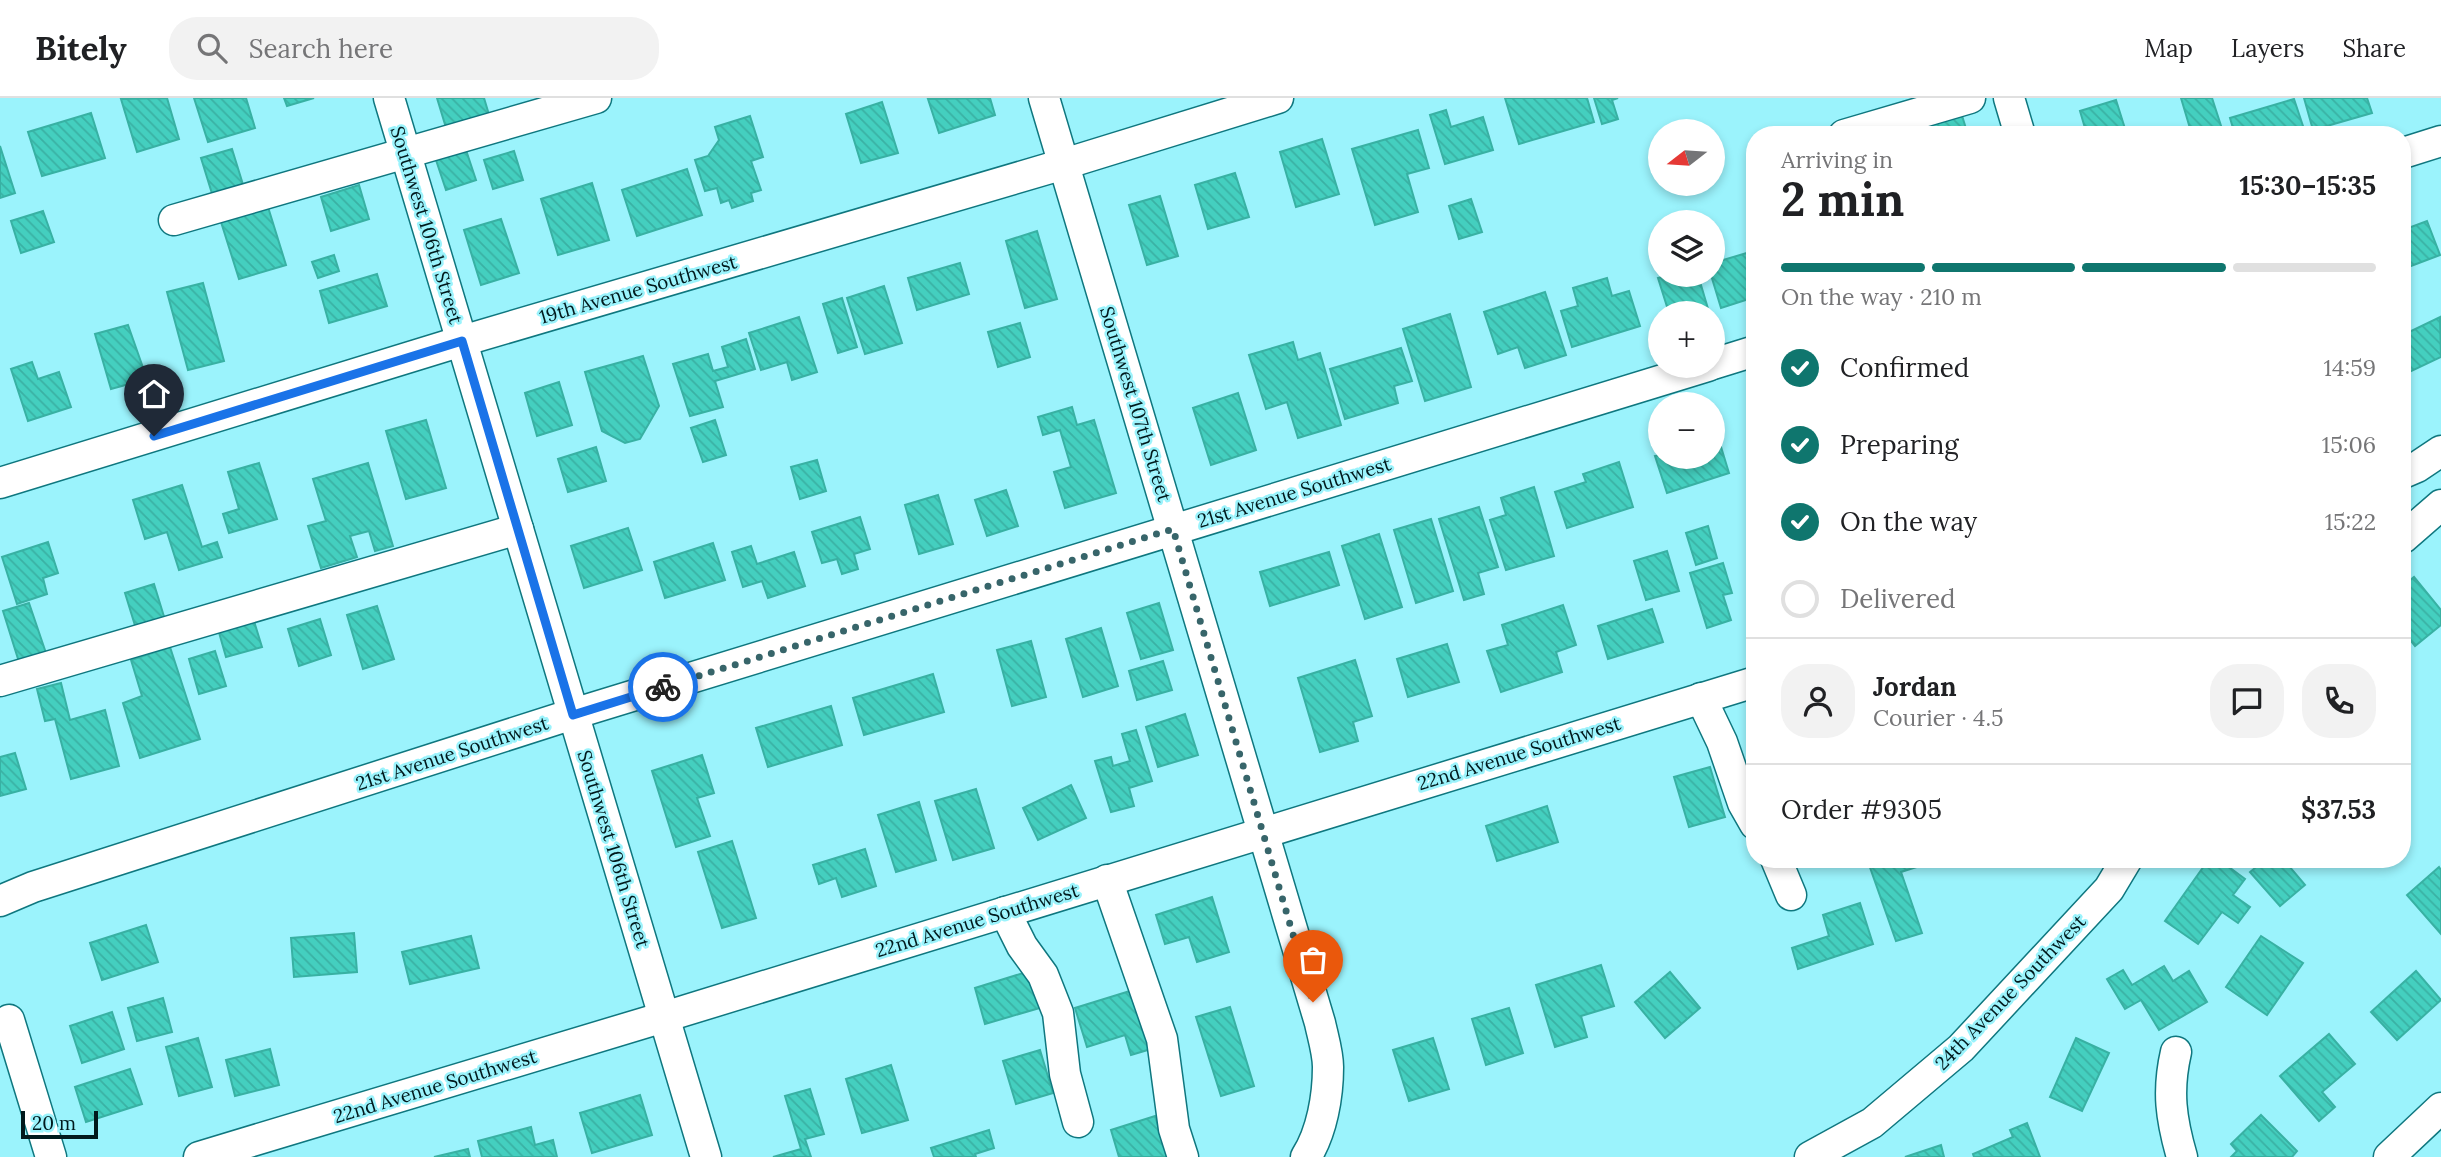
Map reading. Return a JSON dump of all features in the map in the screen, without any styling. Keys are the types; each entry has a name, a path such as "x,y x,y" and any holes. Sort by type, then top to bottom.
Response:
{"street":[{"name":"Southwest 106th Street","path":"389,98 706,1157"},
{"path":"174,220 596,98"},
{"name":"Southwest 107th Street","path":"1044,98 1320,1023 1328,1065 1324,1111 1313,1146 1306,1157"},
{"name":"19th Avenue Southwest","path":"0,483 462,341 1064,164 1278,98"},
{"path":"1875,126 1970,98"},
{"path":"2009,98 2017,126"},
{"path":"2411,150 2441,141"},
{"path":"1725,360 1746,354"},
{"name":"21st Avenue Southwest","path":"0,901 33,887 573,715 1669,378"},
{"path":"2411,471 2441,451"},
{"path":"2411,531 2441,505"},
{"path":"0,681 518,529"},
{"name":"22nd Avenue Southwest","path":"199,1157 1746,685"},
{"path":"1701,698 1722,742 1746,808"},
{"path":"1780,868 1791,895"},
{"name":"24th Avenue Southwest","path":"1810,1157 1872,1123 1961,1048 2109,889 2122,868"},
{"path":"1107,880 1162,1039 1174,1129 1183,1157"},
{"path":"1005,912 1022,946 1042,975 1058,1013 1065,1074 1078,1122"},
{"path":"9,1020 51,1157"},
{"path":"2176,1052 2170,1077 2172,1122 2182,1157"},
{"path":"2389,1157 2441,1108"}],"building":[{"path":"167,98 179,139 137,152 121,99"},
{"path":"194,98 246,98 255,128 208,142"},
{"path":"284,98 314,98 287,106"},
{"path":"437,98 484,98 490,118 447,131"},
{"path":"990,98 995,115 939,133 928,99"},
{"path":"1505,98 1587,98 1594,122 1519,144"},
{"path":"1594,98 1618,98 1612,100 1618,119 1602,124"},
{"path":"2181,98 2212,98 2221,126 2189,126"},
{"path":"2304,98 2367,98 2372,113 2327,126 2312,126"},
{"path":"2294,99 2303,126 2232,126 2230,118"},
{"path":"2116,100 2124,126 2084,126 2080,111"},
{"path":"882,102 898,153 861,163 846,114"},
{"path":"1959,106 1965,126 1903,126 1902,123"},
{"path":"1446,110 1451,127 1483,117 1493,150 1445,164 1430,115"},
{"path":"91,113 105,158 42,176 28,132"},
{"path":"750,116 763,157 751,161 761,190 751,193 753,201 732,208 729,200 721,203 717,188 705,191 695,160 708,156 719,140 715,127"},
{"path":"1418,130 1429,168 1407,174 1418,212 1375,225 1352,149"},
{"path":"1322,139 1339,194 1296,207 1280,152"},
{"path":"0,146 15,193 0,198"},
{"path":"465,147 476,180 446,190 435,157"},
{"path":"232,149 245,191 214,200 201,158"},
{"path":"514,151 523,180 493,189 484,160"},
{"path":"687,169 702,215 637,236 622,190"},
{"path":"1235,173 1249,217 1208,229 1195,185"},
{"path":"592,183 609,240 558,255 541,199"},
{"path":"359,185 369,219 331,231 321,197"},
{"path":"1160,196 1178,256 1147,265 1129,205"},
{"path":"1471,199 1482,232 1459,239 1449,206"},
{"path":"268,207 286,265 239,279 221,222"},
{"path":"43,211 54,242 21,253 11,221"},
{"path":"501,219 519,273 481,285 464,230"},
{"path":"2427,221 2440,255 2411,266 2411,227"},
{"path":"1037,231 1057,299 1025,308 1006,241"},
{"path":"1746,253 1746,300 1725,307 1725,301 1719,301 1715,287 1725,287 1725,259"},
{"path":"334,255 339,271 318,278 312,262"},
{"path":"960,263 969,294 917,310 908,278"},
{"path":"377,274 387,306 329,323 320,291"},
{"path":"1607,278 1612,296 1629,291 1640,326 1572,347 1561,311 1578,306 1573,288"},
{"path":"203,283 224,361 188,370 167,292"},
{"path":"884,286 902,343 865,354 847,298"},
{"path":"1661,287 1702,287 1706,301 1665,301"},
{"path":"1545,292 1566,355 1525,368 1518,347 1498,354 1484,312"},
{"path":"842,298 857,347 838,353 823,304"},
{"path":"1450,314 1471,387 1425,401 1403,329"},
{"path":"799,317 817,372 792,380 787,362 761,370 749,333"},
{"path":"2440,317 2441,357 2411,371 2411,331"},
{"path":"1020,323 1030,357 998,367 988,332"},
{"path":"128,325 147,379 111,389 95,334"},
{"path":"746,339 755,369 715,381 723,407 690,416 673,364 708,354 713,371 728,367 722,347"},
{"path":"1293,342 1298,360 1320,353 1341,425 1298,438 1287,402 1266,409 1249,355"},
{"path":"1401,348 1412,381 1394,386 1398,403 1345,419 1330,369"},
{"path":"643,356 659,406 640,439 625,443 602,431 585,372"},
{"path":"32,362 38,379 59,372 71,407 28,421 11,369"},
{"path":"559,382 572,425 537,436 525,393"},
{"path":"1238,393 1256,450 1211,465 1193,408"},
{"path":"1072,407 1077,425 1094,420 1116,493 1065,508 1054,472 1071,467 1060,430 1043,435 1038,417"},
{"path":"426,420 446,488 406,499 386,431"},
{"path":"715,420 726,455 703,462 691,428"},
{"path":"596,447 606,481 568,492 558,459"},
{"path":"817,460 826,491 800,499 791,467"},
{"path":"1725,460 1729,473 1667,493 1659,469 1725,469"},
{"path":"1619,462 1633,507 1567,528 1555,492 1586,482 1583,474"},
{"path":"259,463 277,519 229,533 223,514 239,509 228,472"},
{"path":"368,463 393,546 375,551 369,531 350,536 357,557 321,568 308,526 326,521 313,479"},
{"path":"182,485 202,547 217,542 222,557 179,570 167,532 145,539 133,500"},
{"path":"1534,487 1554,556 1506,570 1490,520 1506,515 1501,498"},
{"path":"1006,490 1018,526 987,536 975,500"},
{"path":"938,495 953,544 919,554 905,505"},
{"path":"1479,507 1498,567 1478,573 1484,594 1464,600 1439,519"},
{"path":"860,517 870,549 854,554 858,569 842,574 837,559 822,563 812,532"},
{"path":"1431,519 1453,591 1416,603 1394,530"},
{"path":"1708,526 1717,558 1696,565 1686,533"},
{"path":"628,528 642,570 584,588 571,546"},
{"path":"1379,534 1402,607 1365,619 1342,546"},
{"path":"48,542 58,573 43,578 47,594 17,604 2,557"},
{"path":"713,543 725,580 665,598 654,562"},
{"path":"751,546 757,564 794,552 805,586 768,598 762,581 743,587 732,552"},
{"path":"1667,551 1679,591 1646,600 1634,561"},
{"path":"1329,552 1339,585 1270,606 1260,572"},
{"path":"1723,563 1732,593 1723,595 1731,620 1707,628 1690,573"},
{"path":"2414,577 2441,610 2441,625 2415,646 2411,641 2411,579"},
{"path":"154,584 166,623 137,632 125,593"},
{"path":"29,603 46,653 19,662 3,611"},
{"path":"1159,603 1173,650 1141,659 1127,613"},
{"path":"1563,605 1576,645 1556,652 1562,672 1501,692 1487,651 1508,645 1502,625"},
{"path":"377,606 394,659 363,669 347,615"},
{"path":"1652,609 1663,642 1608,659 1598,626"},
{"path":"253,618 262,647 226,657 218,629"},
{"path":"320,619 331,655 299,666 288,629"},
{"path":"1101,628 1118,686 1083,697 1066,639"},
{"path":"1031,641 1046,697 1012,706 997,650"},
{"path":"1447,644 1459,682 1408,697 1397,659"},
{"path":"170,647 200,739 140,758 123,703 142,696 131,660"},
{"path":"215,651 226,686 199,694 189,659"},
{"path":"1355,660 1372,716 1353,722 1358,741 1320,752 1298,678"},
{"path":"1163,661 1172,690 1137,700 1129,671"},
{"path":"933,674 944,712 864,735 853,698"},
{"path":"61,683 70,720 105,710 119,766 71,779 55,719 45,721 37,689"},
{"path":"831,706 842,745 768,767 756,728"},
{"path":"1185,714 1198,755 1158,767 1146,727"},
{"path":"1136,730 1152,781 1129,788 1134,806 1111,812 1095,761 1111,757 1113,766 1130,761 1122,734"},
{"path":"15,753 26,789 0,796 0,757"},
{"path":"702,755 714,793 697,798 710,836 676,847 652,771"},
{"path":"1710,767 1725,817 1689,827 1674,777"},
{"path":"1071,785 1086,818 1038,840 1023,808"},
{"path":"976,789 994,848 953,860 935,801"},
{"path":"919,802 936,860 896,872 878,815"},
{"path":"1547,806 1558,842 1497,861 1486,826"},
{"path":"732,841 756,918 722,928 698,852"},
{"path":"865,849 876,886 842,897 836,878 819,884 813,865"},
{"path":"2439,867 2441,870 2441,934 2407,895"},
{"path":"1870,868 1914,868 1901,872 1922,933 1896,941"},
{"path":"2203,868 2230,868 2245,879 2233,895 2250,907 2238,923 2222,912 2198,944 2165,921"},
{"path":"2255,868 2291,868 2305,885 2280,906 2250,872"},
{"path":"1212,897 1229,952 1197,962 1189,937 1165,944 1156,915"},
{"path":"1860,903 1873,944 1798,969 1792,948 1829,936 1823,915"},
{"path":"146,925 158,962 102,980 90,943"},
{"path":"354,933 357,972 294,977 291,938"},
{"path":"471,936 479,968 410,984 402,952"},
{"path":"2261,936 2303,963 2267,1015 2226,987"},
{"path":"1601,965 1614,1006 1581,1016 1587,1037 1555,1047 1536,985"},
{"path":"2164,966 2173,981 2189,971 2207,1002 2159,1030 2141,1000 2125,1009 2107,979 2123,970 2132,985"},
{"path":"1033,970 1043,1007 985,1024 975,988"},
{"path":"2416,971 2441,1000 2397,1040 2371,1012"},
{"path":"1670,972 1700,1008 1665,1038 1635,1002"},
{"path":"1133,990 1151,1049 1131,1055 1125,1035 1087,1047 1075,1008"},
{"path":"163,998 172,1032 137,1041 128,1008"},
{"path":"1230,1007 1254,1086 1221,1096 1196,1017"},
{"path":"1509,1008 1523,1053 1486,1065 1472,1019"},
{"path":"112,1012 124,1049 82,1063 70,1026"},
{"path":"2329,1034 2355,1064 2322,1092 2335,1107 2319,1121 2280,1076"},
{"path":"198,1038 212,1087 179,1096 166,1047"},
{"path":"1433,1038 1449,1089 1409,1101 1393,1050"},
{"path":"2076,1038 2109,1053 2082,1111 2050,1097"},
{"path":"270,1049 279,1085 235,1096 226,1060"},
{"path":"1040,1050 1053,1093 1016,1104 1003,1061"},
{"path":"891,1065 908,1120 862,1133 846,1079"},
{"path":"130,1069 142,1104 86,1122 75,1087"},
{"path":"810,1089 824,1134 805,1139 811,1157 773,1157 801,1149 785,1096"},
{"path":"640,1095 652,1135 592,1153 580,1113"},
{"path":"2261,1115 2297,1151 2292,1157 2231,1157 2237,1151 2231,1144"},
{"path":"1155,1116 1168,1157 1119,1157 1111,1130"},
{"path":"2027,1123 2040,1157 1974,1157 1973,1154 2013,1137 2010,1130"},
{"path":"531,1127 535,1145 553,1140 557,1157 482,1157 478,1141"},
{"path":"989,1130 994,1148 975,1154 976,1157 934,1157 931,1148"},
{"path":"1941,1145 1944,1157 1905,1157"},
{"path":"468,1149 470,1157 434,1157"}],"way so far":[{"path":"663,687 1173,529 1313,1002"}],"route":[{"path":"154,436 462,341 573,715 663,687"}]}
